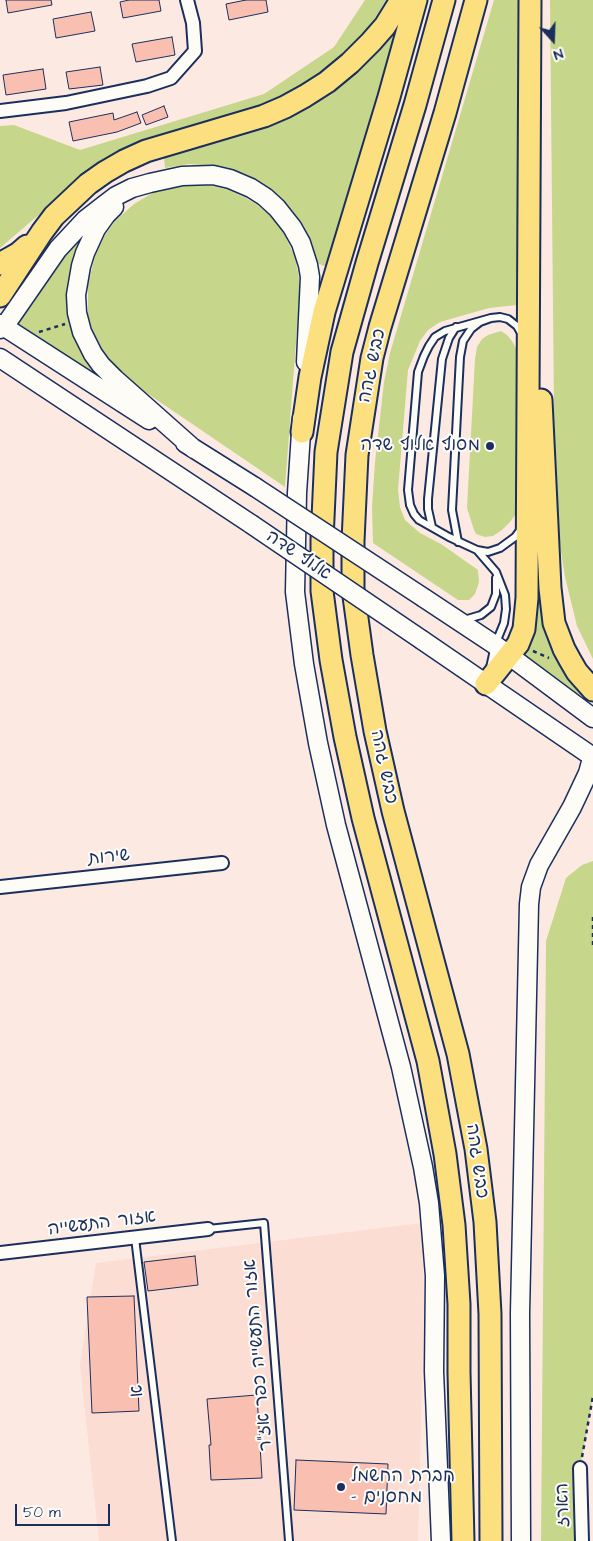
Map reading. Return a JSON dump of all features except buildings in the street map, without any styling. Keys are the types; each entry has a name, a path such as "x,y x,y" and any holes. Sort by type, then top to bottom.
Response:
{"highway":[{"path":"0,296 54,216 88,184 124,161 146,151 264,116 284,108 327,82 350,63 385,26 401,0"},
{"path":"302,432 310,377 324,312 416,0"},
{"name":"כביש גהה","path":"444,0 342,352 326,452 322,591 331,660 347,746 363,818 428,1061 445,1154 454,1225 459,1304 463,1541"},
{"name":"כביש גהה","path":"476,0 372,358 357,455 353,589 375,731 393,811 458,1054 476,1149 485,1222 490,1314 491,1541"},
{"path":"486,684 507,648 524,629 527,598 530,0"},
{"path":"529,148 550,588 554,623 564,649 572,663 593,690"},
{"path":"0,264 19,253 42,232"}],"main road":[{"path":"4,323 58,249 86,219 116,196 132,188 150,183 182,176 213,175 230,179 252,188 277,208 292,227 305,253 310,277 310,290 302,432 299,450 295,592 304,664 318,743 334,815 401,1067 429,1203 436,1276 434,1371 441,1541"},
{"path":"150,183 116,204 106,215 90,240 81,266 77,289 76,307 78,320 93,354 101,365 194,449"},
{"name":"אלוף שדה","path":"4,323 454,619 507,648 593,718"},
{"name":"אלוף שדה","path":"0,358 251,524 593,756"},
{"path":"521,1541 520,1313 529,904 531,887 538,865 572,807 588,773 593,756"},
{"path":"572,807 593,785"}],"street":[{"path":"0,111 66,104 147,86 171,78 195,51 193,23 188,0"},
{"name":"שירות","path":"0,887 222,864"},
{"name":"אזור התעשייה","path":"0,1253 208,1229"},
{"name":"הארז","path":"580,1468 582,1541"}],"lane":[{"path":"527,518 515,537 500,548 488,552 476,550 419,520 410,505 408,490 418,372 435,337 445,330 456,326 500,317 512,322 521,332 528,347"},
{"path":"458,542 452,510 460,356 463,341 471,329 480,322 491,318"},
{"path":"432,528 428,499 442,359 456,326"},
{"path":"476,550 496,572 505,595 504,623 507,648"},
{"path":"454,619 474,618 486,612 491,606 497,586 496,572"},
{"name":"אזור התעשייה כפר אז\"ר","path":"208,1229 264,1223 289,1541"},
{"name":"א","path":"135,1238 172,1541"}],"path":[{"path":"4,323 39,332 78,320"},
{"path":"507,648 568,666 572,663"},
{"path":"593,917 593,947"},
{"path":"580,1468 593,1396"}],"shaded area":[{"path":"422,1223 424,1308 418,1541 99,1541 80,1365 96,1263"}],"green space":[{"path":"365,0 386,0 372,23 332,67 276,101 69,189 0,248 0,126 14,125 80,150 264,94 334,47"},
{"path":"494,0 521,0 517,305 489,308 440,322 428,330 420,341 408,370 398,490 400,507 405,520 420,533 441,544 478,570 479,582 475,594 469,600 458,600 373,543 372,507 384,382 390,353"},
{"path":"550,0 593,0 593,659 577,626 565,577 555,513"},
{"path":"394,25 403,25 329,268 317,263 310,240 300,222 284,202 256,180 233,170 215,166 189,164 165,168 164,158 252,131 289,115"},
{"path":"190,184 226,189 259,206 270,215 283,232 295,257 300,290 285,487 129,381 106,357 92,329 88,315 88,284 95,256 105,235 114,222 134,204 154,192 169,187"},
{"path":"88,223 68,281 66,299 75,337 83,354 96,369 92,376 12,323"},
{"path":"501,331 512,341 517,350 519,360 518,500 516,514 510,522 493,536 485,537 476,534 467,508 475,359 477,347 482,339"},
{"path":"544,583 587,691 578,697 520,656 533,584"},
{"path":"593,861 593,1396 580,1468 582,1541 541,1541 546,941 566,878 582,865"}],"place":[{"name":"מסוף אלוף שדה","path":"490,446"},
{"name":"חברת החשמל - מחסנים","path":"341,1487"}]}
